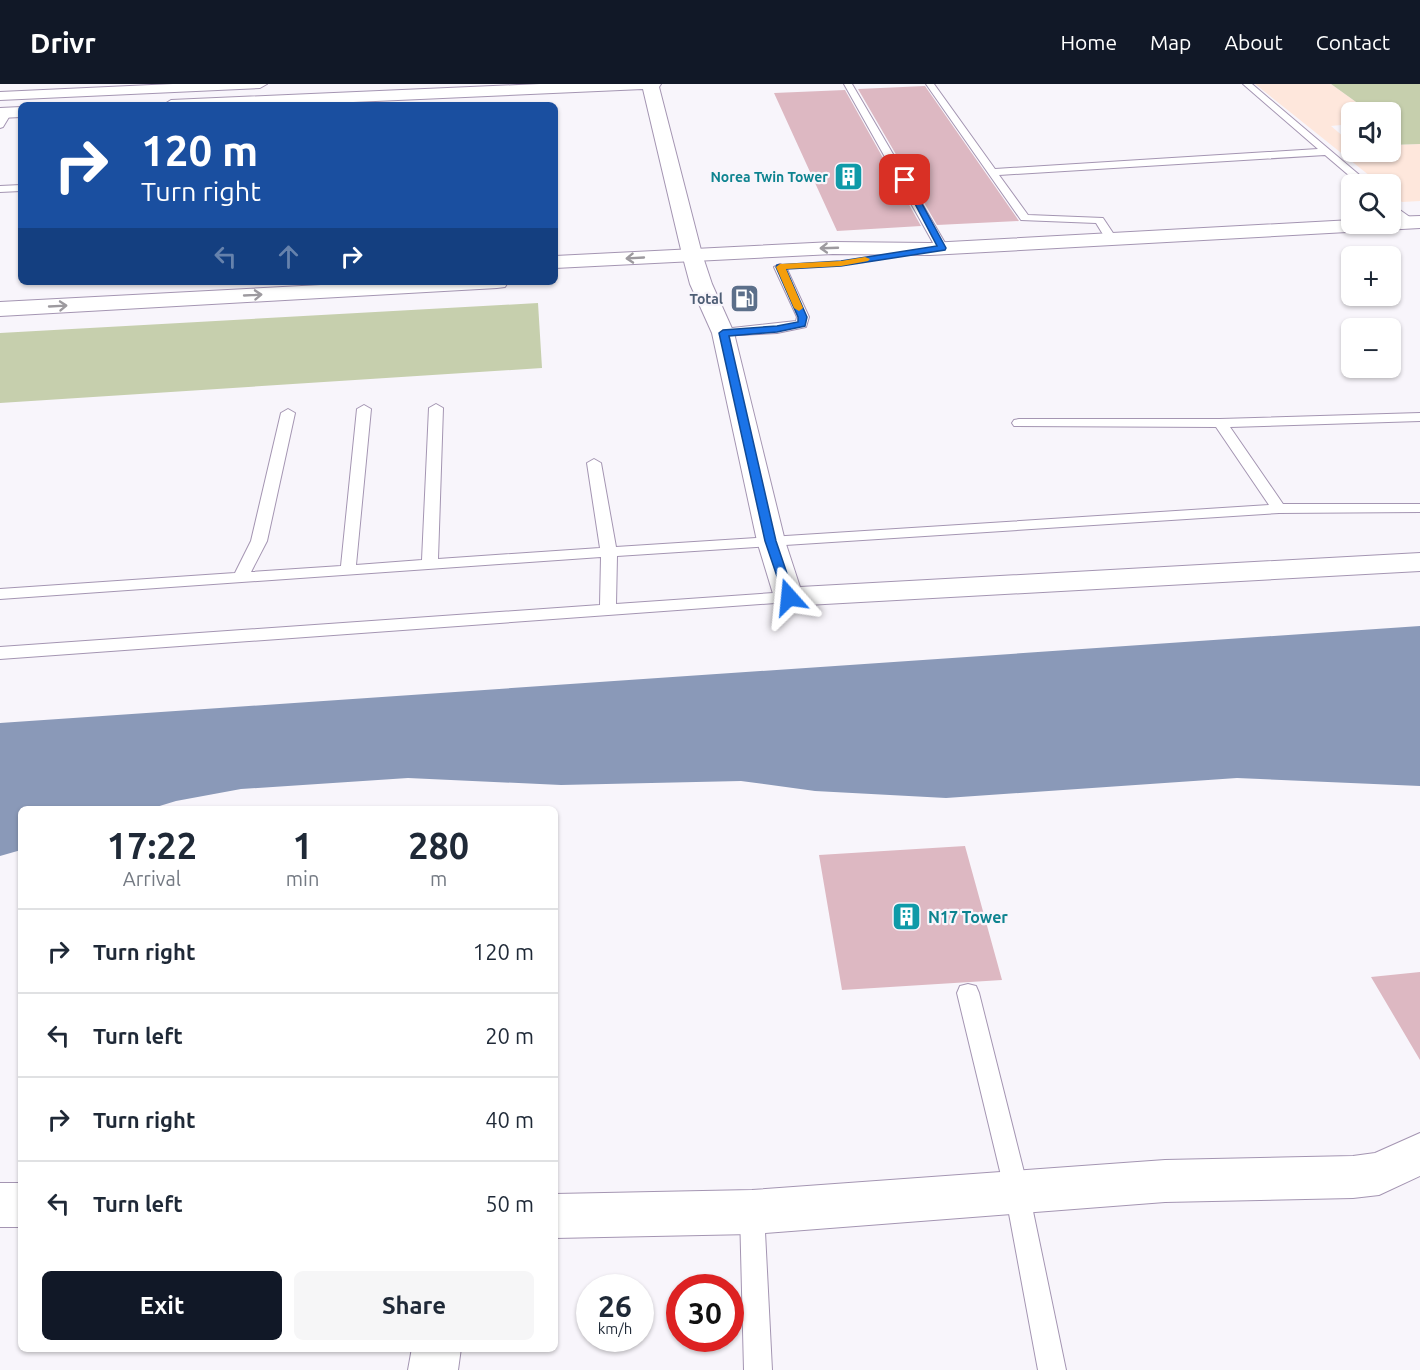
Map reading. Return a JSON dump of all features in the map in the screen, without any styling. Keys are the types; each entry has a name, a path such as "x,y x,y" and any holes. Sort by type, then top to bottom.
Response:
{"street":[{"path":"0,96 260,84"},
{"path":"240,102 651,84 701,284 723,333 771,541 789,597 1420,562"},
{"path":"558,279 833,248 936,248 1341,226"},
{"path":"558,262 695,262 780,267 841,263 936,248"},
{"path":"0,291 111,285"},
{"path":"0,309 442,285"},
{"path":"558,1216 752,1212 1165,1181 1353,1177 1379,1174 1420,1155"},
{"path":"0,1205 18,1205"},
{"path":"433,1370 435,1352"}],"lane":[{"path":"848,84 936,248"},
{"path":"930,84 1025,218 1099,220 1111,239"},
{"path":"1247,84 1352,174"},
{"path":"993,172 1325,152"},
{"path":"0,189 18,188"},
{"path":"723,333 777,329 802,324 803,317 780,267"},
{"path":"430,565 436,408"},
{"path":"348,571 364,409"},
{"path":"240,578 259,541 288,413"},
{"path":"1019,423 1220,423 1420,417"},
{"path":"1220,423 1279,509"},
{"path":"594,463 609,554 608,610"},
{"path":"0,594 1279,509 1420,508"},
{"path":"0,653 789,597"},
{"path":"968,993 1017,1192 1052,1370"},
{"path":"752,1212 758,1370"}],"shaded area":[{"path":"1255,84 1331,84 1356,102 1341,102 1341,125 1331,126 1341,134 1341,153"},
{"path":"1420,144 1420,201 1401,201 1401,174 1368,174 1352,162 1401,162 1401,145"}],"green space":[{"path":"1331,84 1420,84 1420,144 1401,145 1401,102 1356,102"},
{"path":"538,303 542,368 0,403 0,333"}],"water":[{"path":"1420,626 1420,786 1237,778 946,798 815,791 741,781 561,785 408,778 241,789 160,806 18,806 18,851 0,856 0,723"}],"building":[{"path":"925,86 1019,221 937,225 858,89"},
{"name":"Norea Twin Tower","path":"845,90 921,226 837,231 774,93"},
{"name":"N17 Tower","path":"965,846 1002,980 842,990 819,855"},
{"path":"1420,972 1420,1060 1371,977"}],"slow traffic":[{"path":"799,308 780,267 865,259"}],"place":[{"name":"Norea Twin Tower","path":"849,177"},
{"name":"Total","path":"744,299"},
{"name":"N17 Tower","path":"907,917"}],"route":[{"path":"789,597 771,541 723,333 795,327 802,324 803,317 780,267 841,263 942,248 905,180"}]}
